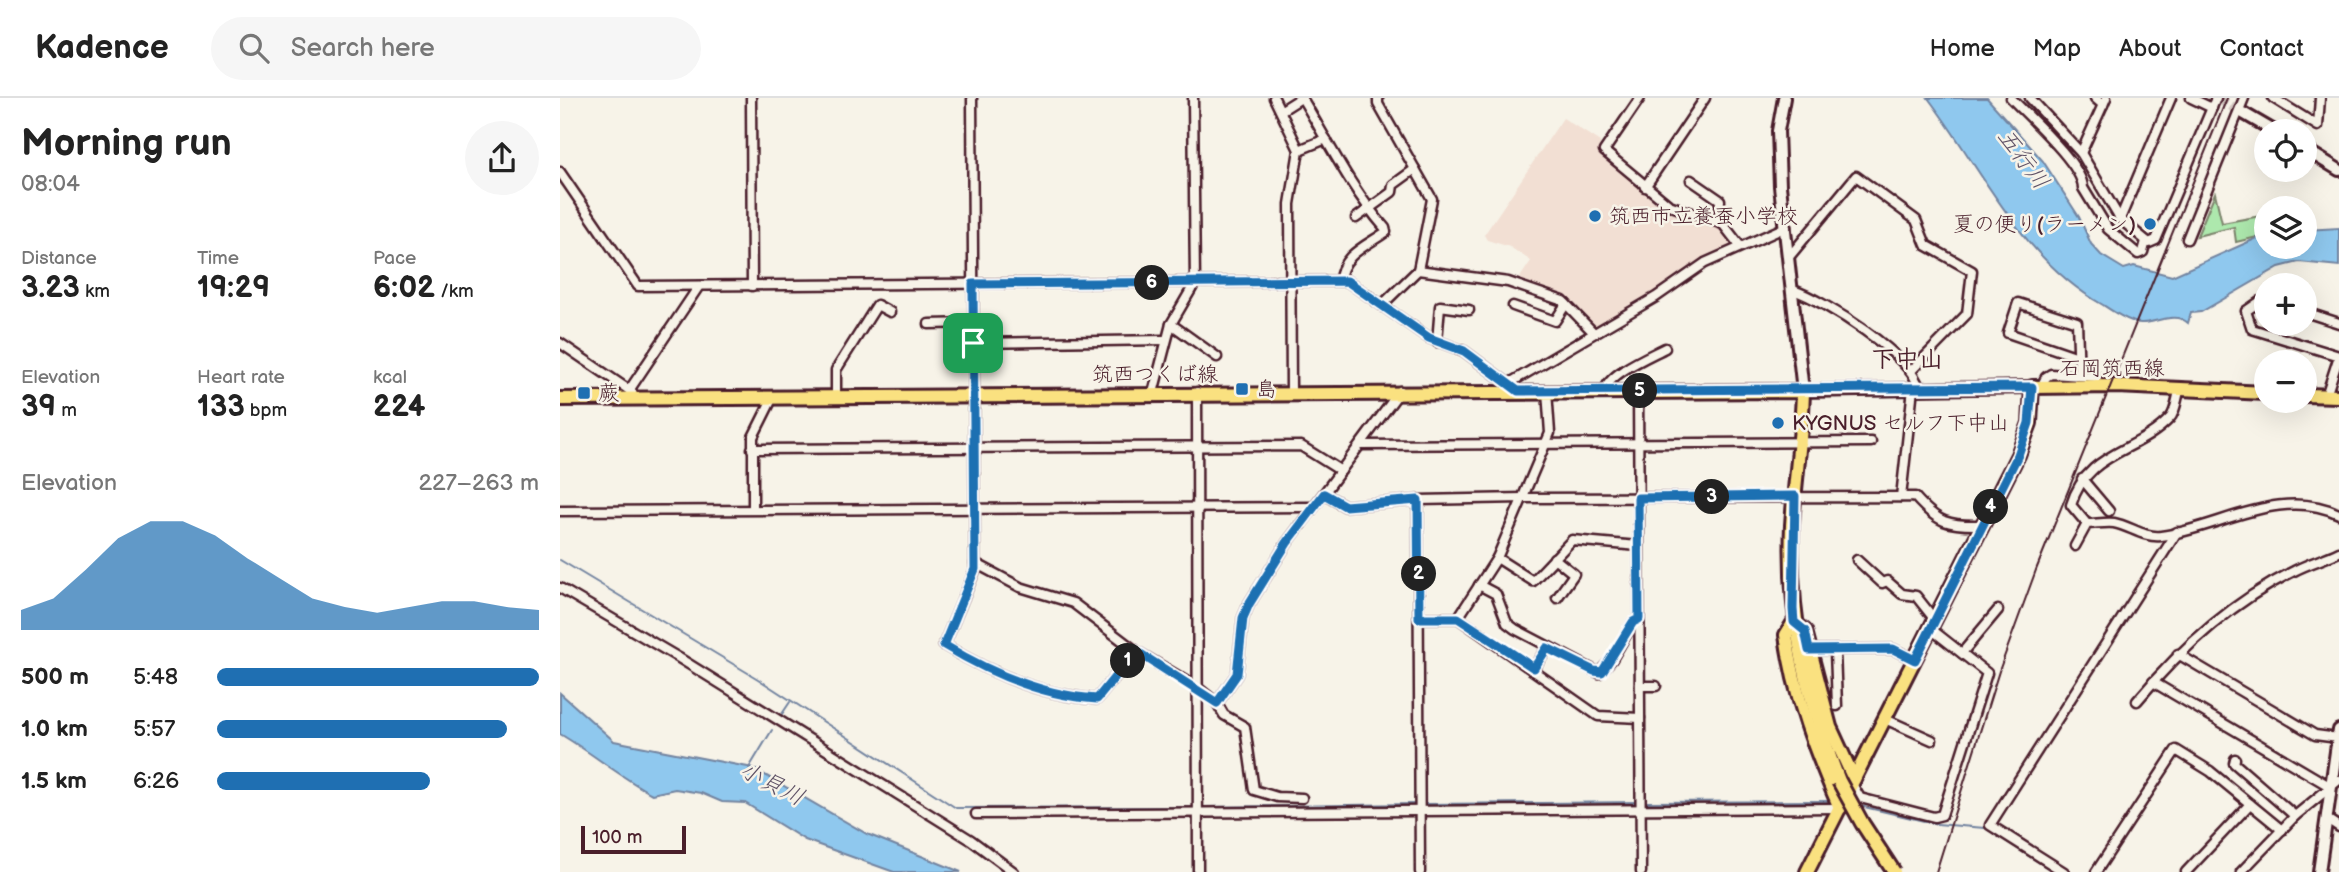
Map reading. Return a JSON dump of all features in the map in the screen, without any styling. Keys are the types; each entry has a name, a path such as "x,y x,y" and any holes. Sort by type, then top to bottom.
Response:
{"main road":[{"name":"筑西つくば線","path":"560,399 633,393 773,397 1291,393 1513,387 1547,391 1803,391"},
{"name":"石岡筑西線","path":"1807,872 1840,808 1848,781 1885,719 2025,438 2037,387 2180,388 2254,392"},
{"path":"1803,391 1792,548 1794,622 1810,702 1848,781"},
{"path":"1794,622 1805,631 1829,727 1862,823 1894,872"},
{"path":"1794,622 1787,635 1798,695 1817,755 1840,808"}],"street":[{"path":"751,98 752,285"},
{"path":"972,98 975,563 944,645 976,664 1063,697 1097,699 1136,651"},
{"path":"1153,393 1171,324 1178,306 1195,283 1194,98"},
{"path":"1274,98 1299,150 1290,204 1291,393"},
{"path":"1282,110 1302,98 1351,186 1386,232 1346,260 1340,267 1340,281"},
{"path":"1378,98 1432,199 1418,270 1382,305"},
{"path":"1640,98 1604,151 1669,205 1718,222 1740,246"},
{"path":"1645,187 1705,98"},
{"path":"1784,98 1778,147 1803,391 2037,387 2051,374 2098,377"},
{"path":"2011,98 2074,165 2082,188 2108,229 2135,253 2143,252 2146,241"},
{"path":"2030,98 2082,156 2120,219 2146,241 2156,240 2216,98"},
{"path":"2074,165 2082,156 2105,102 2095,98"},
{"path":"2120,219 2171,98"},
{"path":"2191,98 2212,108"},
{"path":"2187,239 2244,98"},
{"path":"2273,98 2318,126 2320,98"},
{"path":"2243,113 2254,119"},
{"path":"1299,150 1326,139"},
{"path":"2317,156 2339,170"},
{"path":"1356,218 1392,192 1393,185 1415,169"},
{"path":"560,172 638,286 1347,281 1437,342 1464,351 1513,387 1705,263 1786,227"},
{"path":"1789,257 1856,176 1916,220 1926,246 1972,271 1967,314 1911,371"},
{"path":"1691,180 1720,200 1718,222"},
{"path":"560,188 568,181"},
{"path":"1418,270 1508,282 1566,304 1594,333"},
{"path":"560,343 633,393 699,286"},
{"path":"1793,290 1815,298 1890,352 1911,371 1916,388 1901,497"},
{"path":"2078,357 2008,333 2018,303 2077,322 2079,376"},
{"path":"836,396 836,370 877,304 890,312"},
{"path":"1513,306 1555,321 1566,304"},
{"path":"1437,342 1440,306 1468,310"},
{"path":"2254,306 2246,311 2254,330"},
{"path":"2317,316 2339,323"},
{"path":"929,324 973,323"},
{"path":"1171,324 1217,357"},
{"path":"2275,336 2339,356 2333,396"},
{"path":"973,343 1166,340"},
{"path":"1605,391 1607,382 1616,375 1665,348"},
{"path":"2087,524 2071,505 2082,479 2097,463 2126,449 2172,417 2180,388"},
{"path":"1217,703 1237,674 1243,618 1249,604 1287,543 1399,391"},
{"path":"1458,618 1497,558 1546,444 1551,422 1547,391"},
{"path":"1638,391 1641,872"},
{"path":"1197,392 1198,872"},
{"path":"753,509 752,449 757,427 773,397"},
{"path":"1361,445 1871,442"},
{"path":"752,449 974,450 1301,446 1341,471"},
{"path":"2082,479 2109,511"},
{"path":"1324,494 1345,506 1418,500 1524,498 1915,497 1933,518 1956,526 1982,526"},
{"path":"1418,500 1420,872"},
{"path":"2087,524 2113,523 2150,536 2177,532 2258,506 2318,507 2339,514"},
{"path":"560,511 1314,507"},
{"path":"2076,546 2087,524"},
{"path":"2064,872 1990,825 2177,532"},
{"path":"1497,558 1533,581 1572,540 1638,546"},
{"path":"2137,701 2178,654 2247,598 2295,570 2339,552"},
{"path":"1554,558 1574,573 1557,598"},
{"path":"1848,781 1860,798 1934,817 1942,815 1987,673 1933,625 1916,596 1902,594 1887,581 1882,583 1857,559"},
{"path":"975,563 1020,587 1073,603 1136,651 1197,687 1217,703 1224,715 1245,726 1254,790 1270,796 1303,798"},
{"path":"1479,585 1496,594 1507,623 1547,648 1594,671 1602,672 1633,622 1639,619"},
{"path":"560,588 679,658 963,835 1014,872"},
{"path":"1962,653 1998,611"},
{"path":"1419,618 1458,618 1534,668 1598,716 1640,719"},
{"path":"1534,668 1547,648"},
{"path":"1809,650 1893,649 1915,660"},
{"path":"1835,650 1837,706"},
{"path":"2178,654 2315,735 2338,734 2335,788 2319,872"},
{"path":"2152,682 2335,788"},
{"path":"1640,686 1656,686"},
{"path":"1885,719 1932,740"},
{"path":"2096,872 2176,750 2210,771 2282,830"},
{"path":"2235,759 2234,763 2295,816"},
{"path":"2241,872 2295,816 2335,788"},
{"path":"976,814 1641,804 1840,808"},
{"path":"2186,872 2250,804"},
{"path":"2327,819 2339,827"}],"shaded area":[{"name":"筑西市立養蚕小学校","path":"1563,118 1600,142 1599,153 1667,207 1719,226 1735,244 1688,268 1670,284 1597,328 1564,298 1517,282 1531,261 1510,247 1487,240 1484,235"}],"green space":[{"path":"2215,193 2222,223 2254,217 2254,238 2236,242 2234,227 2197,236"}],"water":[{"name":"五行川","path":"1928,98 1987,98 2043,161 2079,217 2091,244 2101,255 2124,269 2134,266 2172,276 2254,239 2254,259 2317,259 2317,229 2339,228 2339,266 2299,262 2279,267 2269,273 2254,273 2254,281 2201,312 2191,313 2188,323 2177,318 2165,318 2138,323 2111,310 2074,286 2048,263 2005,211"},
{"name":"小貝川","path":"560,693 614,741 753,768 867,834 961,872 894,872 805,840 745,803 722,802 701,793 675,789 652,794 560,734"}],"waterway":[{"path":"560,560 758,679 956,808 1195,807"},
{"path":"782,714 790,702"},
{"name":"小貝川","path":"749,768 772,730"},
{"path":"1645,802 1832,801"},
{"path":"1424,804 1639,802"},
{"path":"1200,807 1415,804"},
{"path":"1860,806 1937,824 1985,828 2054,872"}],"tunnel":[{"path":"2218,98 2243,113"}],"railway":[{"path":"1936,872 1999,671 2036,570 2227,98"}],"place":[{"name":"筑西市立養蚕小学校","path":"1595,216"},
{"name":"夏の便り(ラーメン)","path":"2150,224"},
{"name":"島","path":"1242,389"},
{"name":"蕨","path":"584,393"},
{"name":"KYGNUS セルフ下中山","path":"1778,423"}],"district":[{"name":"下中山","path":"1907,359"}],"route":[{"path":"1347,281 1429,338 1441,345 1464,351 1518,391 1824,391 2032,387 2032,407 2018,455 1915,660 1893,649 1809,650 1805,631 1794,622 1792,524 1795,496 1638,498 1639,619 1633,622 1618,651 1599,673 1547,648 1534,668 1461,623 1458,618 1419,618 1418,500 1345,506 1324,494 1287,543 1249,604 1243,618 1242,651 1237,674 1217,703 1197,687 1136,651 1097,699 1063,697 976,664 944,645 975,569 973,343 973,284 1347,281"}]}
